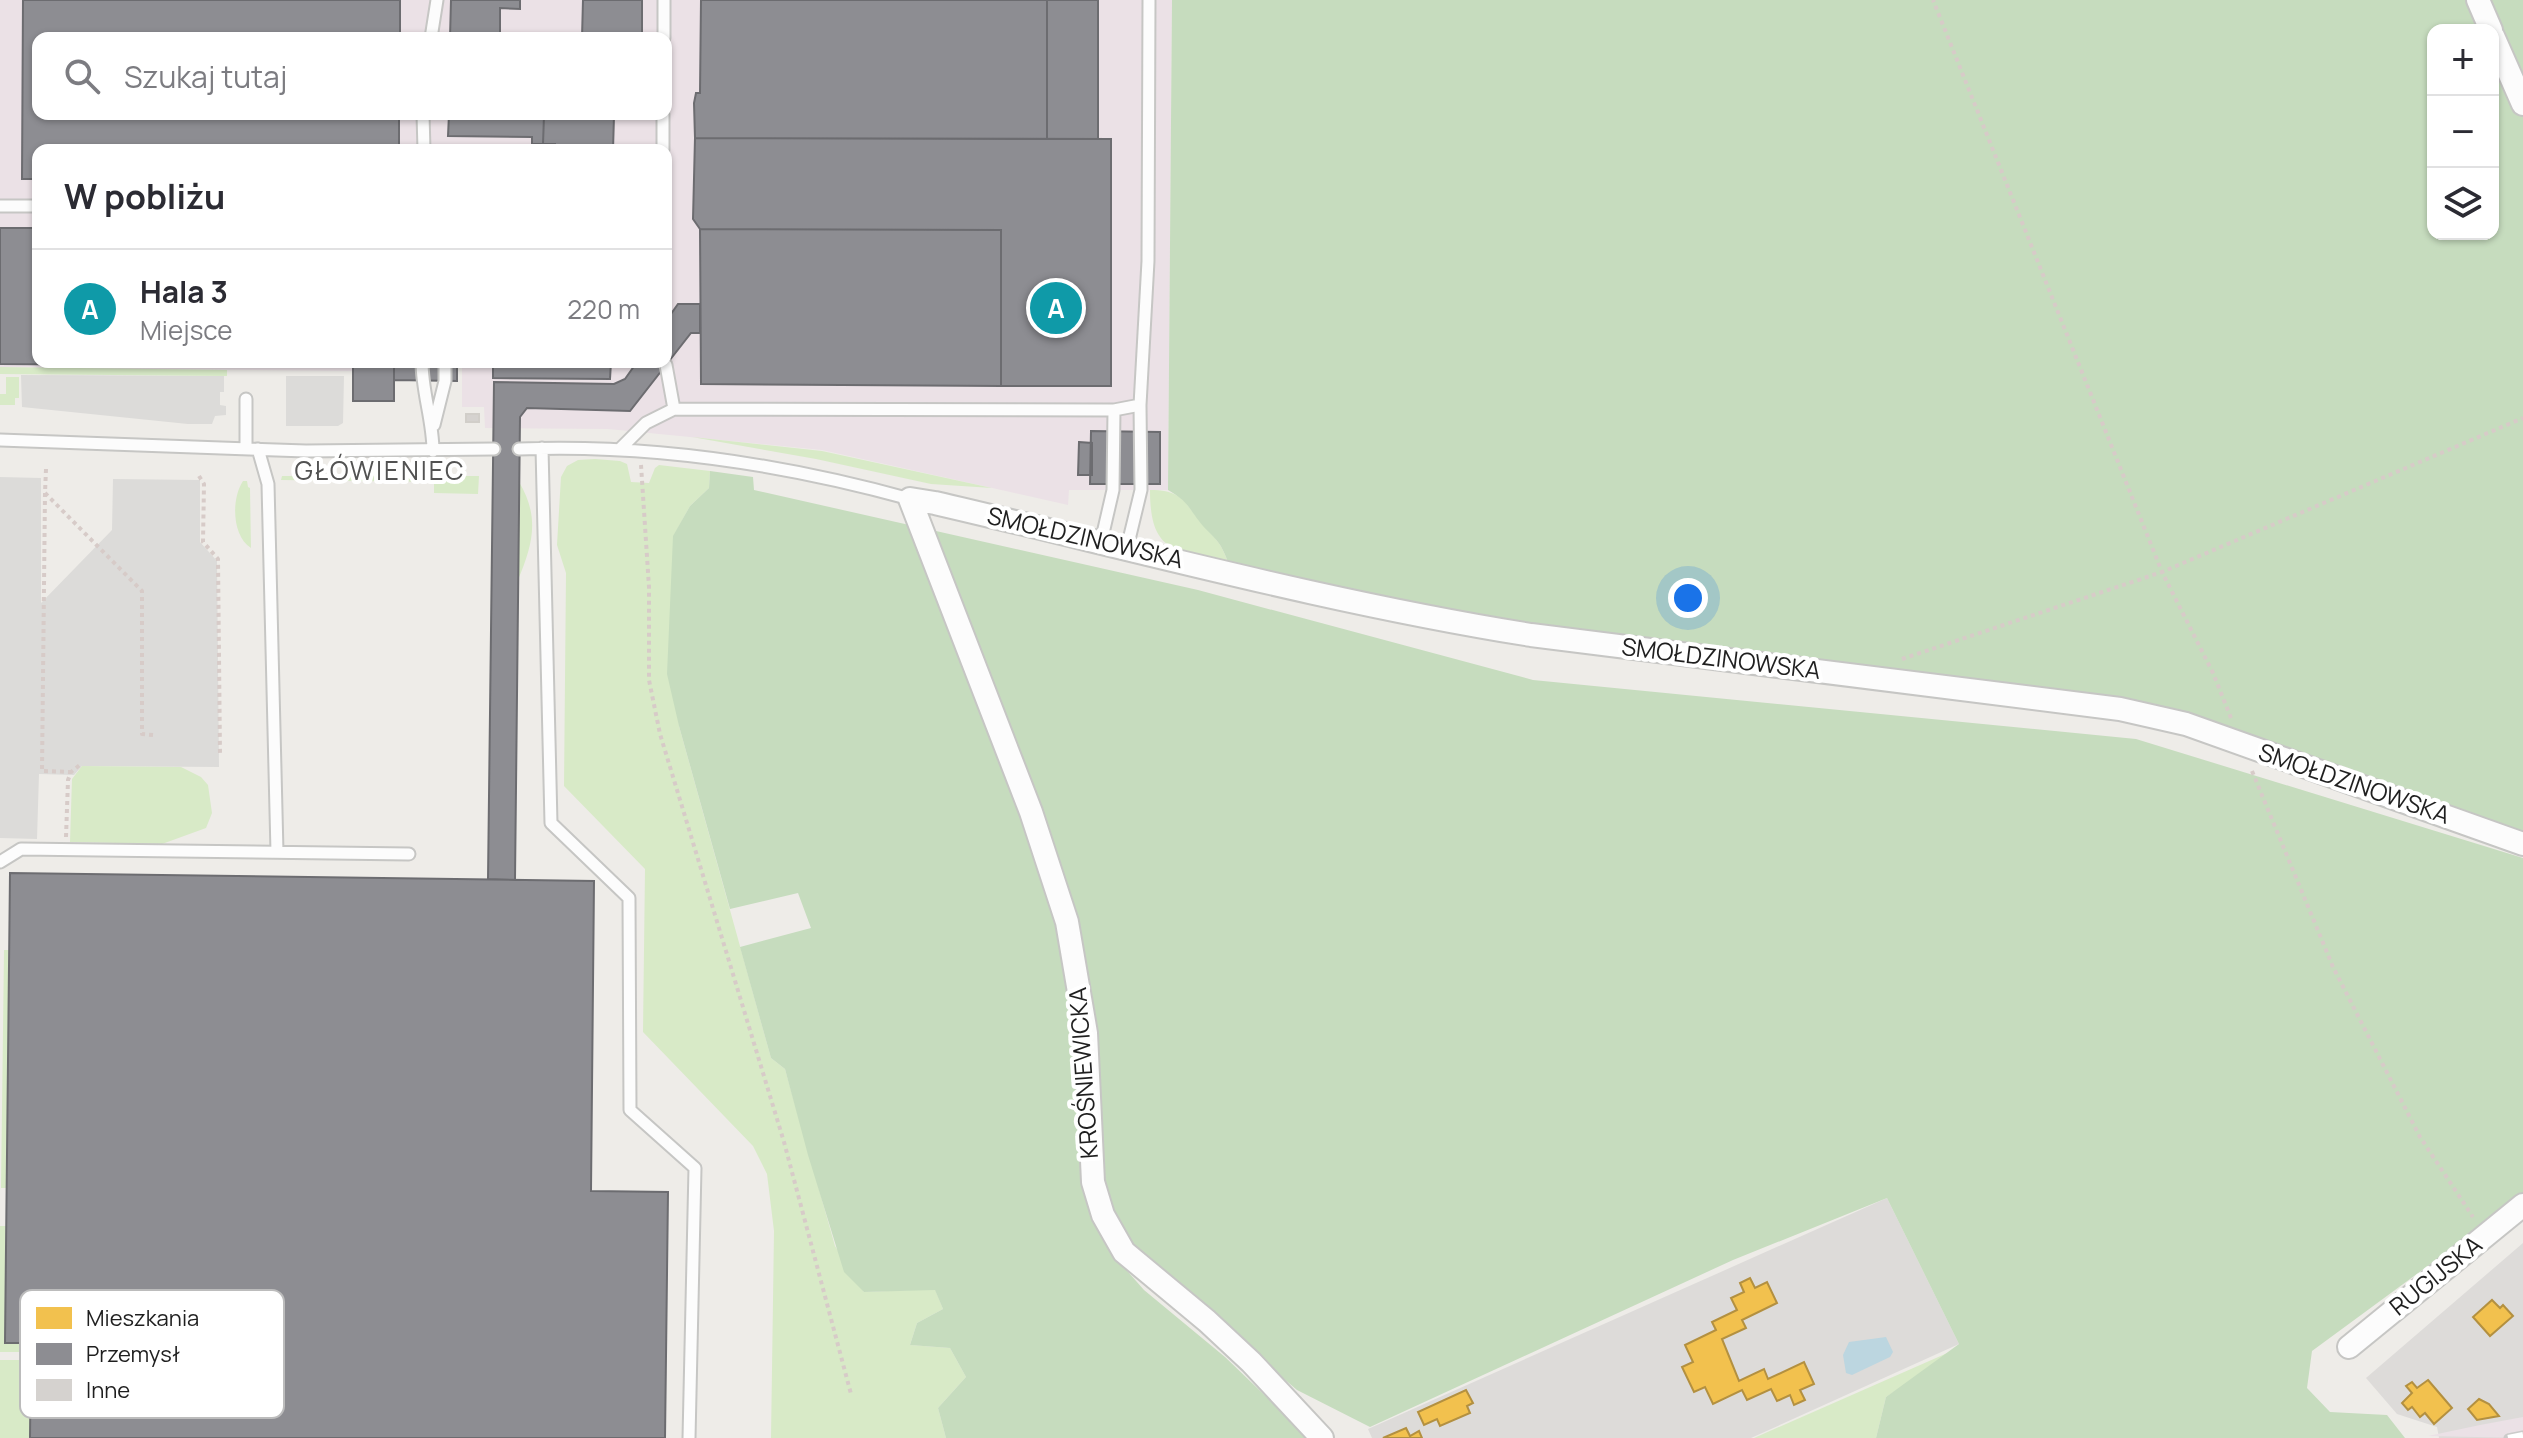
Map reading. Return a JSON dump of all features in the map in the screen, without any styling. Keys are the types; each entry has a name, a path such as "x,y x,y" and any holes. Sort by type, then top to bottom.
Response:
{"street":[{"path":"2478,0 2488,24"},
{"path":"2499,50 2523,104"},
{"name":"SMOŁDZINOWSKA","path":"910,499 1319,595 1459,624 2120,709 2186,724 2523,844"},
{"name":"KROŚNIEWICKA","path":"910,499 1031,812 1067,922 1086,1033 1093,1182 1103,1215 1124,1252 1251,1362 1322,1438"},
{"name":"RUGIJSKA","path":"2349,1347 2523,1205"}],"lane":[{"path":"432,32 437,0"},
{"path":"664,0 664,32"},
{"path":"1127,548 1141,490 1140,405 1148,261 1149,0"},
{"path":"423,120 424,144"},
{"path":"663,120 663,144"},
{"path":"0,206 32,206"},
{"path":"422,368 433,429 433,451"},
{"path":"433,429 445,381 445,368"},
{"path":"667,368 674,409"},
{"path":"246,399 252,449 268,484 277,852"},
{"path":"619,450 646,423 674,409 1114,410 1140,405"},
{"path":"1101,542 1113,490 1114,410"},
{"path":"0,440 252,449 494,449"},
{"path":"542,448 551,823 629,898 630,1110 695,1168 689,1438"},
{"path":"519,449 640,450 814,476 910,499"},
{"path":"0,862 21,849 409,854"}],"path":[{"path":"1898,661 2162,572 1933,0"},
{"path":"640,450 649,587 649,680 660,734 784,1142 851,1394"},
{"path":"46,469 42,771 71,772"},
{"path":"199,476 204,484 203,542 218,559 220,754"},
{"path":"45,493 142,591 142,734 153,735"},
{"path":"66,850 68,780 71,772 81,764"}],"shaded area":[{"path":"0,0 1172,0 1168,490 1069,490 1068,505 822,450 608,429 485,428 484,407 462,407 462,368 672,368 672,144 32,144 32,367 0,367"},
{"path":"88,368 367,368 353,371"},
{"path":"21,375 224,376 220,405 226,406 226,415 215,416 212,424 188,424 22,407"},
{"path":"286,376 344,376 343,423 338,426 286,426"},
{"path":"0,477 41,478 41,603 112,530 113,479 200,480 200,542 217,561 219,767 82,766 74,775 39,774 37,839 0,838"},
{"path":"1887,1198 1959,1344 1751,1438 1372,1438 1368,1429"},
{"path":"2523,1243 2523,1438 2439,1438 2437,1427 2397,1414 2366,1378"},
{"path":"2523,1417 2523,1438 2428,1436 2480,1425"}],"green space":[{"path":"1172,0 2523,0 2523,833 2123,700 1476,617 1228,562 1218,542 1180,498 1168,490"},
{"path":"0,367 227,370 227,376 0,374"},
{"path":"6,377 19,377 19,398 15,398 15,405 0,405 0,394 6,394"},
{"path":"692,437 822,451 992,488 931,484"},
{"path":"578,460 627,464 631,482 649,483 659,465 710,471 709,488 690,506 673,537 679,726 771,1058 785,1069 835,1246 864,1292 935,1289 943,1309 917,1323 910,1345 950,1348 966,1377 938,1408 946,1438 771,1438 774,1231 767,1174 753,1146 643,1032 645,869 564,786 566,573 557,545 561,477 567,466"},
{"path":"710,471 753,477 754,490 1198,590 1533,680 2136,739 2523,858 2523,1196 2312,1351 2307,1388 2330,1412 2387,1415 2405,1438 1876,1438 1886,1397 1959,1344 1887,1198 1733,1260 1370,1427 1297,1390 1179,1289 1130,1242 1107,1248 1144,1290 1225,1357 1309,1438 946,1438 938,1408 966,1377 950,1348 910,1345 917,1323 943,1309 935,1290 864,1292 844,1272 785,1069 771,1058 740,947 811,928 798,893 730,909 679,726 667,674 673,536 690,506 709,488"},
{"path":"282,476 479,476 478,494 434,493 434,482 281,480"},
{"path":"243,481 247,481 250,488 251,548 240,535 235,517"},
{"path":"519,482 530,507 532,531 518,580"},
{"path":"1150,490 1170,492 1182,499 1218,542 1228,562 1193,555 1169,546 1155,527"},
{"path":"82,766 181,767 201,777 208,785 212,813 206,828 162,844 70,842 72,779"},
{"path":"4,950 9,950 7,1188 1,1188"},
{"path":"0,1226 6,1226 5,1342 20,1343 20,1352 0,1352"},
{"path":"1961,1347 1886,1397 1876,1438 1754,1438"},
{"path":"0,1360 20,1360 20,1418 30,1418 30,1438 0,1438"}],"water":[{"path":"1886,1337 1893,1352 1890,1357 1852,1375 1846,1373 1843,1355 1849,1342"}],"building: Mieszkania":[{"path":"1750,1278 1755,1288 1767,1282 1777,1303 1742,1320 1746,1328 1722,1339 1739,1381 1764,1369 1768,1379 1804,1362 1814,1384 1800,1390 1805,1400 1794,1405 1790,1395 1777,1401 1771,1389 1747,1400 1742,1390 1713,1404 1705,1387 1694,1392 1682,1367 1693,1362 1685,1345 1716,1330 1712,1322 1737,1310 1731,1298 1744,1292 1740,1283"},
{"path":"2492,1300 2500,1308 2503,1305 2513,1316 2490,1336 2473,1317"},
{"path":"2428,1380 2452,1408 2434,1424 2425,1413 2420,1417 2412,1407 2408,1410 2402,1403 2412,1393 2406,1386 2412,1382 2417,1388"},
{"path":"1466,1390 1473,1403 1467,1406 1470,1413 1440,1426 1437,1419 1424,1425 1418,1412"},
{"path":"2479,1399 2489,1404 2499,1416 2477,1420 2468,1409"},
{"path":"1406,1428 1410,1436 1419,1431 1422,1438 1383,1438"}],"building: Przemysł":[{"path":"23,0 400,0 400,32 32,32 32,120 399,120 399,144 32,144 32,179 22,179"},
{"path":"451,0 520,0 520,9 500,8 500,32 450,32"},
{"path":"583,0 642,0 642,32 582,32"},
{"path":"701,0 1047,0 1047,139 695,138 694,103 696,93 700,93"},
{"path":"1047,0 1098,0 1098,139 1047,139"},
{"path":"449,120 544,120 543,144 532,144 532,137 448,136"},
{"path":"544,120 614,120 613,144 543,144"},
{"path":"695,138 1111,139 1111,386 1001,386 1001,230 700,229 693,219"},
{"path":"0,228 32,228 32,364 0,364"},
{"path":"700,229 1001,230 1001,386 701,384"},
{"path":"678,304 700,304 700,333 691,333 672,357 672,312"},
{"path":"353,368 394,368 394,401 353,401"},
{"path":"394,368 457,368 457,381 394,380"},
{"path":"493,368 611,368 610,379 493,378"},
{"path":"633,368 664,368 630,411 527,408 520,417 515,880 488,879 494,382 614,384 625,379"},
{"path":"1091,431 1160,432 1160,484 1090,484"},
{"path":"1079,442 1092,443 1092,475 1078,475"},
{"path":"10,873 594,881 591,1191 668,1192 665,1438 30,1438 30,1418 284,1418 284,1290 20,1290 20,1343 5,1343"}],"building: Inne":[{"path":"466,414 479,414 479,422 466,422"}],"railway":[{"path":"2508,1438 2523,1435"}],"place":[{"name":"Hala 3","path":"1056,308"}],"district":[{"name":"GŁÓWIENIEC","path":"380,471"}]}
